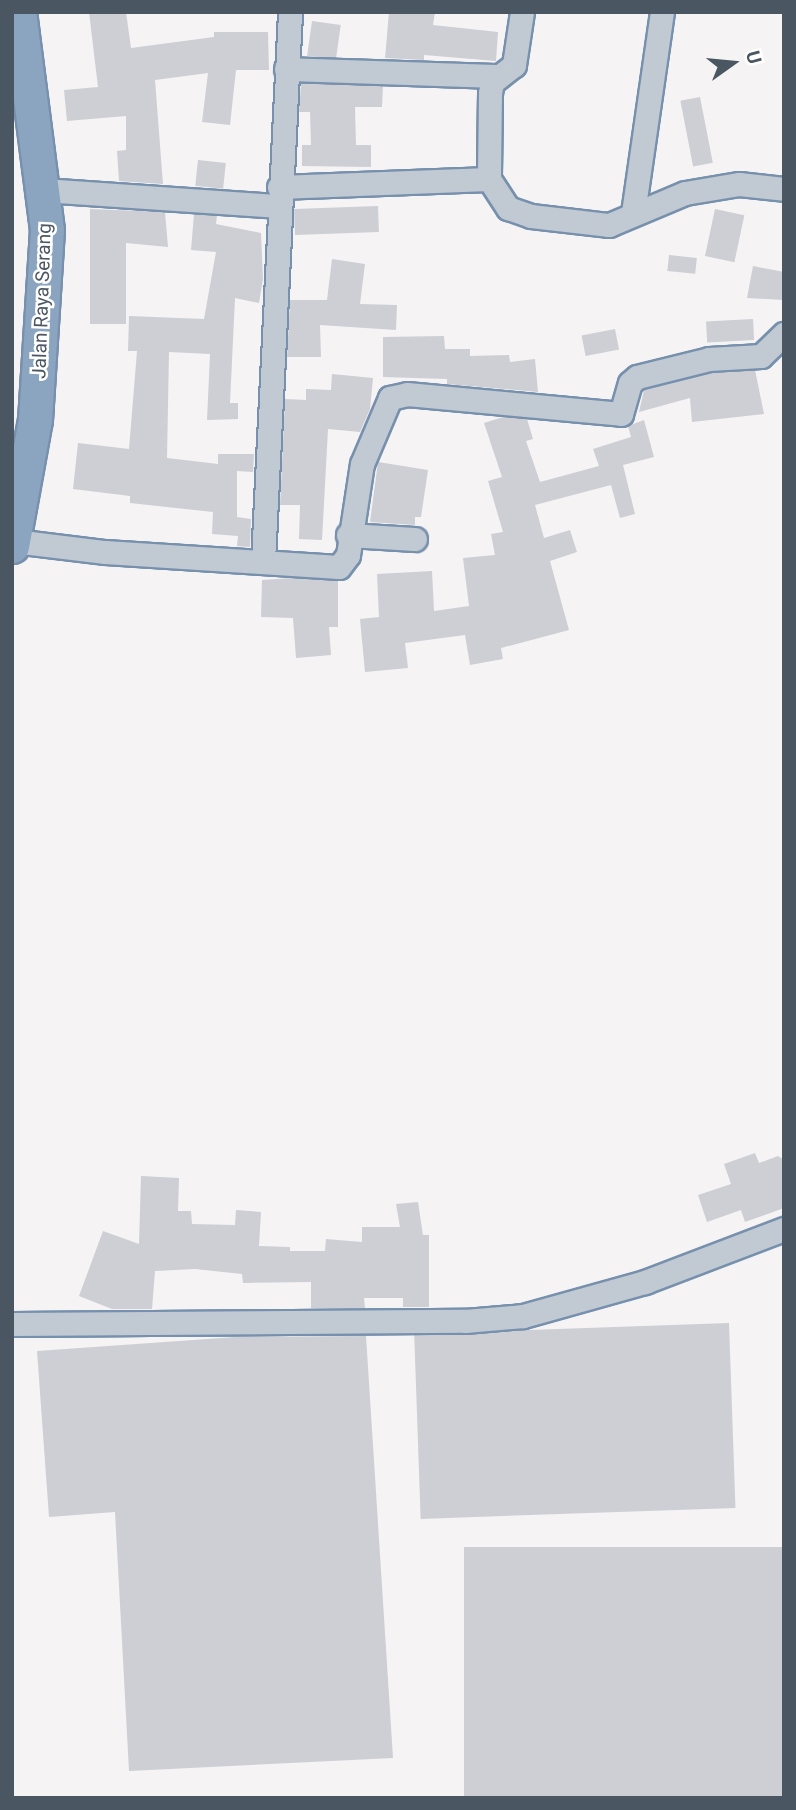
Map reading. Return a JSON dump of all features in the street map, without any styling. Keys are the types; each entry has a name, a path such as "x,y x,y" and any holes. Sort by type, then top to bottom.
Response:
{"highway":[{"name":"Jalan Raya Serang","path":"13,543 35,420 45,310 43,190 19,12"}],"street":[{"path":"262,561 290,12"},
{"path":"522,12 514,65 499,76 490,93 489,179 501,202 531,216 610,225 625,221 633,213 685,193 740,184 784,189"},
{"path":"633,213 662,12"},
{"path":"286,69 499,76"},
{"path":"43,190 279,196 489,179"},
{"path":"13,543 104,552 339,567 348,555 348,535 362,464 390,398 407,394 621,414 630,383 637,377 709,359 761,356 784,334"},
{"path":"348,535 415,540"},
{"path":"12,1324 465,1321 523,1316 645,1282 784,1229"}],"building":[{"path":"89,12 126,12 131,48 214,37 214,32 268,32 269,70 236,70 230,125 202,122 208,73 155,80 163,184 119,181 117,151 126,150 126,116 67,121 64,90 98,87"},
{"path":"389,12 435,12 433,25 498,32 496,61 424,55 424,60 385,58"},
{"path":"312,21 341,25 336,60 307,56"},
{"path":"301,83 383,86 382,107 355,107 356,145 371,145 371,167 302,166 302,145 311,145 310,112 299,112"},
{"path":"700,97 713,163 693,167 680,101"},
{"path":"198,160 226,163 223,189 195,186"},
{"path":"378,206 379,232 295,235 294,209"},
{"path":"90,209 165,212 168,247 126,243 126,324 90,324"},
{"path":"715,209 744,215 734,262 705,256"},
{"path":"194,214 217,216 216,224 261,233 263,279 259,303 235,298 230,403 238,403 238,419 207,420 210,354 169,352 167,458 218,464 218,454 254,454 253,472 237,471 237,517 251,519 250,547 237,546 238,536 212,534 213,512 130,503 130,496 73,489 78,443 129,449 137,351 128,351 129,316 204,319 216,252 191,250"},
{"path":"669,255 697,258 695,274 667,271"},
{"path":"332,259 365,264 360,304 397,305 396,330 320,325 321,357 287,357 290,300 327,300"},
{"path":"753,266 784,272 784,300 747,298"},
{"path":"753,319 754,340 707,342 706,321"},
{"path":"615,329 619,350 586,356 582,335"},
{"path":"444,336 445,349 470,349 470,356 509,355 510,362 535,359 538,392 447,384 447,379 383,377 383,337"},
{"path":"755,370 764,414 692,422 690,398 639,412 644,390 711,373"},
{"path":"332,374 373,378 370,409 360,432 328,429 322,540 299,539 300,505 280,505 285,399 306,400 306,389 331,390"},
{"path":"503,417 527,419 533,439 526,441 540,482 599,466 593,449 631,437 628,426 644,420 654,457 623,465 635,514 620,518 611,485 535,505 544,538 570,530 577,552 550,561 569,630 501,648 503,659 470,665 465,635 405,643 408,668 365,672 360,619 379,617 377,574 432,571 434,611 469,606 463,558 495,555 491,534 503,532 488,481 502,477 484,423"},
{"path":"378,462 428,470 421,517 415,517 415,525 370,522"},
{"path":"293,578 338,581 338,627 329,627 331,655 296,658 293,618 261,617 262,580"},
{"path":"755,1153 759,1163 778,1156 784,1160 784,1208 745,1222 741,1210 707,1222 698,1195 731,1184 724,1164"},
{"path":"141,1176 179,1178 178,1211 191,1211 192,1224 235,1225 236,1210 261,1212 259,1246 290,1247 290,1251 325,1251 326,1239 362,1242 362,1227 400,1227 396,1204 418,1202 423,1235 429,1235 429,1307 403,1307 403,1298 364,1298 365,1308 311,1308 311,1282 243,1283 242,1274 195,1269 155,1271 152,1309 112,1309 79,1296 103,1231 139,1244"},
{"path":"729,1323 735,1508 421,1519 414,1334"},
{"path":"366,1336 393,1758 129,1771 115,1512 49,1517 37,1351 236,1337"},
{"path":"464,1547 784,1547 784,1798 464,1798"}]}
